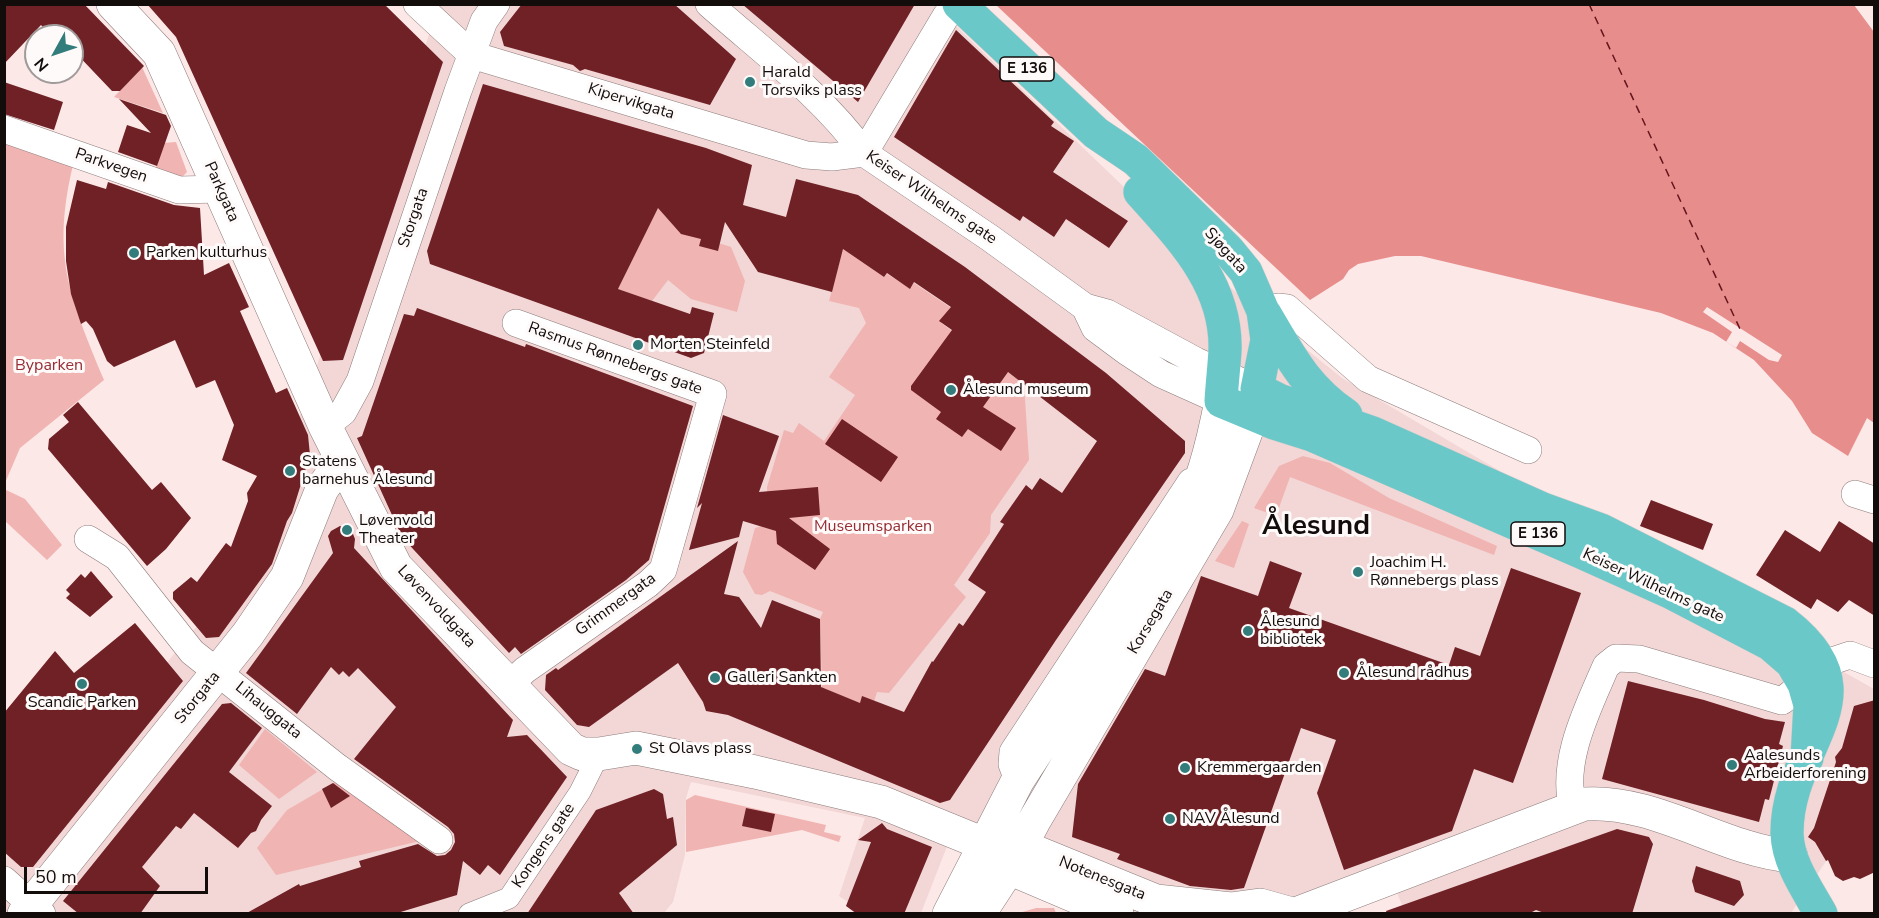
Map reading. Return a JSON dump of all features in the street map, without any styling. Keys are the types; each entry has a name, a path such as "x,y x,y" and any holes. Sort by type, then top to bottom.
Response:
{"highway":[{"name":"Sjøgata","path":"958,4 1096,133 1136,160 1228,250 1246,272 1263,311 1267,340 1263,401"},
{"name":"Sjøgata","path":"1096,133 1115,163 1182,239 1208,277 1221,313 1225,350 1222,387"},
{"name":"E 136","path":"1263,311 1299,372 1313,389 1328,403 1373,433"},
{"name":"E 136","path":"1222,387 1263,401"},
{"name":"Keiser Wilhelms gate","path":"1263,401 1373,433 1543,509 1601,530 1785,623 1812,639 1832,661"},
{"name":"Keiser Wilhelms gate","path":"1263,401 1397,471 1672,593 1770,644 1792,663 1804,684 1810,705 1806,767"},
{"name":"E 136","path":"1819,910 1791,856 1787,833 1789,819 1806,767 1821,745 1838,700 1837,673 1832,661"}],"street":[{"name":"Parkgata","path":"113,4 159,53 325,426"},
{"name":"Kipervikgata","path":"417,4 472,55 806,155 832,157 864,153"},
{"name":"Storgata","path":"325,426 343,412 360,381 484,21 496,4"},
{"name":"Keiser Wilhelms gate","path":"709,4 817,100 850,134 864,153 990,238 1085,307 1095,328 1161,374 1196,392 1222,387"},
{"path":"864,153 940,26 958,4"},
{"name":"Parkvegen","path":"4,129 179,190 220,189"},
{"path":"1263,311 1278,307 1287,308 1368,379 1528,450"},
{"name":"Rasmus Rønnebergs gate","path":"516,323 713,394"},
{"name":"Korsegata","path":"949,914 1018,780 1179,532 1200,487 1209,461 1222,387"},
{"name":"Grimmergata","path":"509,685 525,670 648,584 663,570 713,394"},
{"name":"Korsegata","path":"979,914 1015,857 1217,510 1263,401"},
{"name":"Løvenvoldgata","path":"325,426 396,567 509,685"},
{"name":"Storgata","path":"32,911 219,672 286,577 322,489 331,476 345,467"},
{"name":"Lihauggata","path":"88,539 117,556 192,652 337,766 440,840"},
{"path":"1791,856 1769,853 1670,819 1602,803 1573,808 1568,779 1578,740 1606,666 1620,657 1647,661 1782,701 1832,661 1850,655 1875,664"},
{"path":"509,685 572,749 582,754 599,754"},
{"name":"Notenesgata","path":"599,754 636,748 881,802 1015,857 1156,901 1231,909 1260,905 1294,914 1573,808"},
{"name":"Kongens gate","path":"469,914 509,898 580,792 599,754"},
{"name":"Notenesgata","path":"1015,857 1117,914"},
{"path":"4,880 32,911"}],"shaded area":[{"path":"439,5 934,5 1221,280 1342,378 1874,689 1874,790 1791,913 1405,913 1396,890 1337,913 1097,913 948,844 921,913 864,913 839,896 865,818 691,782 686,798 685,855 673,902 664,913 5,914 5,859 202,620 290,445"},
{"path":"996,5 1854,5 1874,32 1874,423 1867,418 1848,456 1812,433 1792,401 1754,360 1713,333 1661,313 1421,256 1395,256 1358,264 1349,270 1343,279 1310,300"}],"green space":[{"path":"142,67 163,113 114,97"},
{"path":"176,142 187,172 182,177 156,168 163,143"},
{"name":"Byparken","path":"5,143 73,165 64,226 67,276 73,300 104,380 20,448 5,483"},
{"path":"649,202 660,204 690,234 731,247 745,281 737,312 691,299 668,280 652,301 618,289 643,238 641,236"},
{"name":"Museumsparken","path":"843,249 884,277 887,274 910,288 914,283 951,308 941,323 1024,384 1029,460 991,515 990,533 954,585 966,597 889,693 877,692 872,708 822,688 820,619 823,612 770,591 762,595 755,594 743,572 755,528 768,524 767,487 784,430 793,433 799,423 824,441 855,395 829,377 866,323 859,308 829,301"},
{"path":"1303,456 1330,463 1389,498 1497,546 1494,555 1290,477 1276,516 1254,508 1279,466"},
{"path":"4,489 25,499 62,545 47,560 5,521"},
{"path":"1242,521 1249,524 1234,568 1215,561"},
{"path":"265,729 317,772 279,799 239,765"},
{"path":"337,781 420,841 276,875 257,848 287,810"},
{"path":"695,795 826,825 824,832 841,836 839,842 802,830 686,852 686,800"},
{"path":"1036,908 1054,908 1056,913 1019,913"}],"pier":[{"path":"1707,307 1782,355 1778,362 1769,360 1740,341 1736,348 1726,342 1732,332 1703,312"}],"building":[{"path":"4,4 84,4 144,66 120,91 112,91 84,62 84,24 24,24 24,43 4,64"},
{"path":"147,4 384,4 443,62 343,360 323,361 176,37"},
{"path":"522,4 674,4 736,59 710,105 585,69 580,71 573,65 504,46 500,32"},
{"path":"742,4 915,4 858,102"},
{"path":"956,30 1054,122 1051,126 1074,141 1053,172 1128,221 1109,248 1066,219 1054,237 1023,216 1020,221 894,137"},
{"path":"4,82 63,102 54,130 4,114"},
{"path":"483,84 706,148 752,165 743,205 786,217 796,179 858,195 965,267 1106,373 1185,441 1185,453 1056,640 950,800 940,803 728,715 706,711 703,702 678,663 589,727 577,725 545,690 546,675 556,668 558,670 738,541 724,594 739,597 761,628 772,600 820,619 821,687 860,703 862,696 904,712 932,661 959,623 963,626 986,592 968,580 1004,524 1000,522 1026,485 1032,490 1040,478 1062,493 1097,441 1008,372 983,407 1016,428 1001,451 968,429 962,437 936,419 941,412 911,390 911,386 952,330 939,321 951,307 914,282 910,289 887,273 884,277 843,249 832,292 758,272 725,222 718,251 699,246 701,239 681,234 658,208 618,289 690,314 692,307 714,313 704,353 691,358 430,264 427,251"},
{"path":"119,99 166,115 171,126 157,166 118,152 127,125 151,133"},
{"path":"77,180 106,189 108,182 174,205 200,208 204,275 229,263 249,307 240,311 276,393 287,388 308,435 310,455 292,513 272,564 219,637 206,638 173,599 173,592 191,577 197,582 226,543 231,547 248,501 247,493 257,476 222,460 234,425 215,380 196,388 175,340 114,367 107,361 93,329 86,321 81,324 71,294 66,261 66,227"},
{"path":"417,308 525,347 526,344 693,406 649,560 626,580 521,654 515,647 509,653 402,537 357,438 362,436 404,314 414,316"},
{"path":"78,402 152,490 161,482 191,518 166,549 147,566 48,449 49,439 69,422 63,415"},
{"path":"723,415 779,436 759,492 818,487 820,515 789,518 830,549 815,570 777,544 776,531 743,521 739,537 689,550 702,503 697,508"},
{"path":"842,419 898,457 881,482 825,444"},
{"path":"1651,500 1713,524 1703,550 1640,526"},
{"path":"1839,521 1875,544 1875,616 1849,600 1838,612 1817,599 1811,609 1756,575 1785,530 1820,552"},
{"path":"340,526 351,529 355,539 354,548 513,720 507,737 527,735 567,777 500,875 488,865 480,875 463,861 457,895 394,914 245,914 299,884 300,886 361,867 359,861 418,844 437,856 445,855 455,842 454,834 448,827 354,759 396,707 358,668 349,677 343,671 339,675 331,667 297,714 246,673 333,553 328,536 331,531"},
{"path":"1270,561 1302,573 1289,608 1449,665 1455,647 1480,656 1511,568 1581,593 1513,783 1474,769 1452,831 1344,870 1317,793 1336,740 1301,728 1244,888 1231,890 1190,886 1117,859 1120,854 1072,837 1078,784 1145,669 1165,676 1201,576 1258,596"},
{"path":"91,571 113,597 90,617 66,598 70,594 66,590 81,574 85,578"},
{"path":"135,623 183,681 33,867 21,867 4,852 4,713 55,651 74,673"},
{"path":"1628,681 1704,700 1765,719 1785,722 1779,744 1783,746 1769,800 1765,799 1759,822 1602,779"},
{"path":"1875,700 1875,872 1860,879 1854,877 1843,881 1835,876 1828,860 1826,861 1815,842 1808,837 1814,828 1836,762 1835,757 1842,748 1854,706"},
{"path":"231,703 262,728 229,772 272,806 256,831 251,833 238,848 194,813 181,829 176,826 142,867 160,886 140,914 79,914 63,901 222,704"},
{"path":"333,783 350,796 331,808 322,789"},
{"path":"654,789 663,794 667,819 673,817 677,845 619,893 634,914 527,914 596,810"},
{"path":"746,808 775,814 771,832 742,826"},
{"path":"882,823 887,829 932,847 904,914 857,914 846,906 871,842 858,840"},
{"path":"1617,829 1649,837 1653,844 1632,914 1547,914 1536,910 1528,914 1387,914 1386,911"},
{"path":"1696,866 1740,881 1744,895 1734,906 1695,892 1692,881"}],"ferry route":[{"path":"1589,4 1740,329"}],"place":[{"name":"Harald Torsviks plass","path":"750,82"},
{"name":"Parken kulturhus","path":"134,253"},
{"name":"Morten Steinfeld","path":"638,345"},
{"name":"Ålesund museum","path":"951,390"},
{"name":"Statens barnehus Ålesund","path":"290,471"},
{"name":"Løvenvold Theater","path":"347,530"},
{"name":"Joachim H. Rønnebergs plass","path":"1358,572"},
{"name":"Ålesund bibliotek","path":"1248,631"},
{"name":"Ålesund rådhus","path":"1344,673"},
{"name":"Galleri Sankten","path":"715,678"},
{"name":"Scandic Parken","path":"82,684"},
{"name":"St Olavs plass","path":"637,749"},
{"name":"Aalesunds Arbeiderforening","path":"1732,765"},
{"name":"Kremmergaarden","path":"1185,768"},
{"name":"NAV Ålesund","path":"1170,819"}],"district":[{"name":"Ålesund","path":"1316,527"}]}
